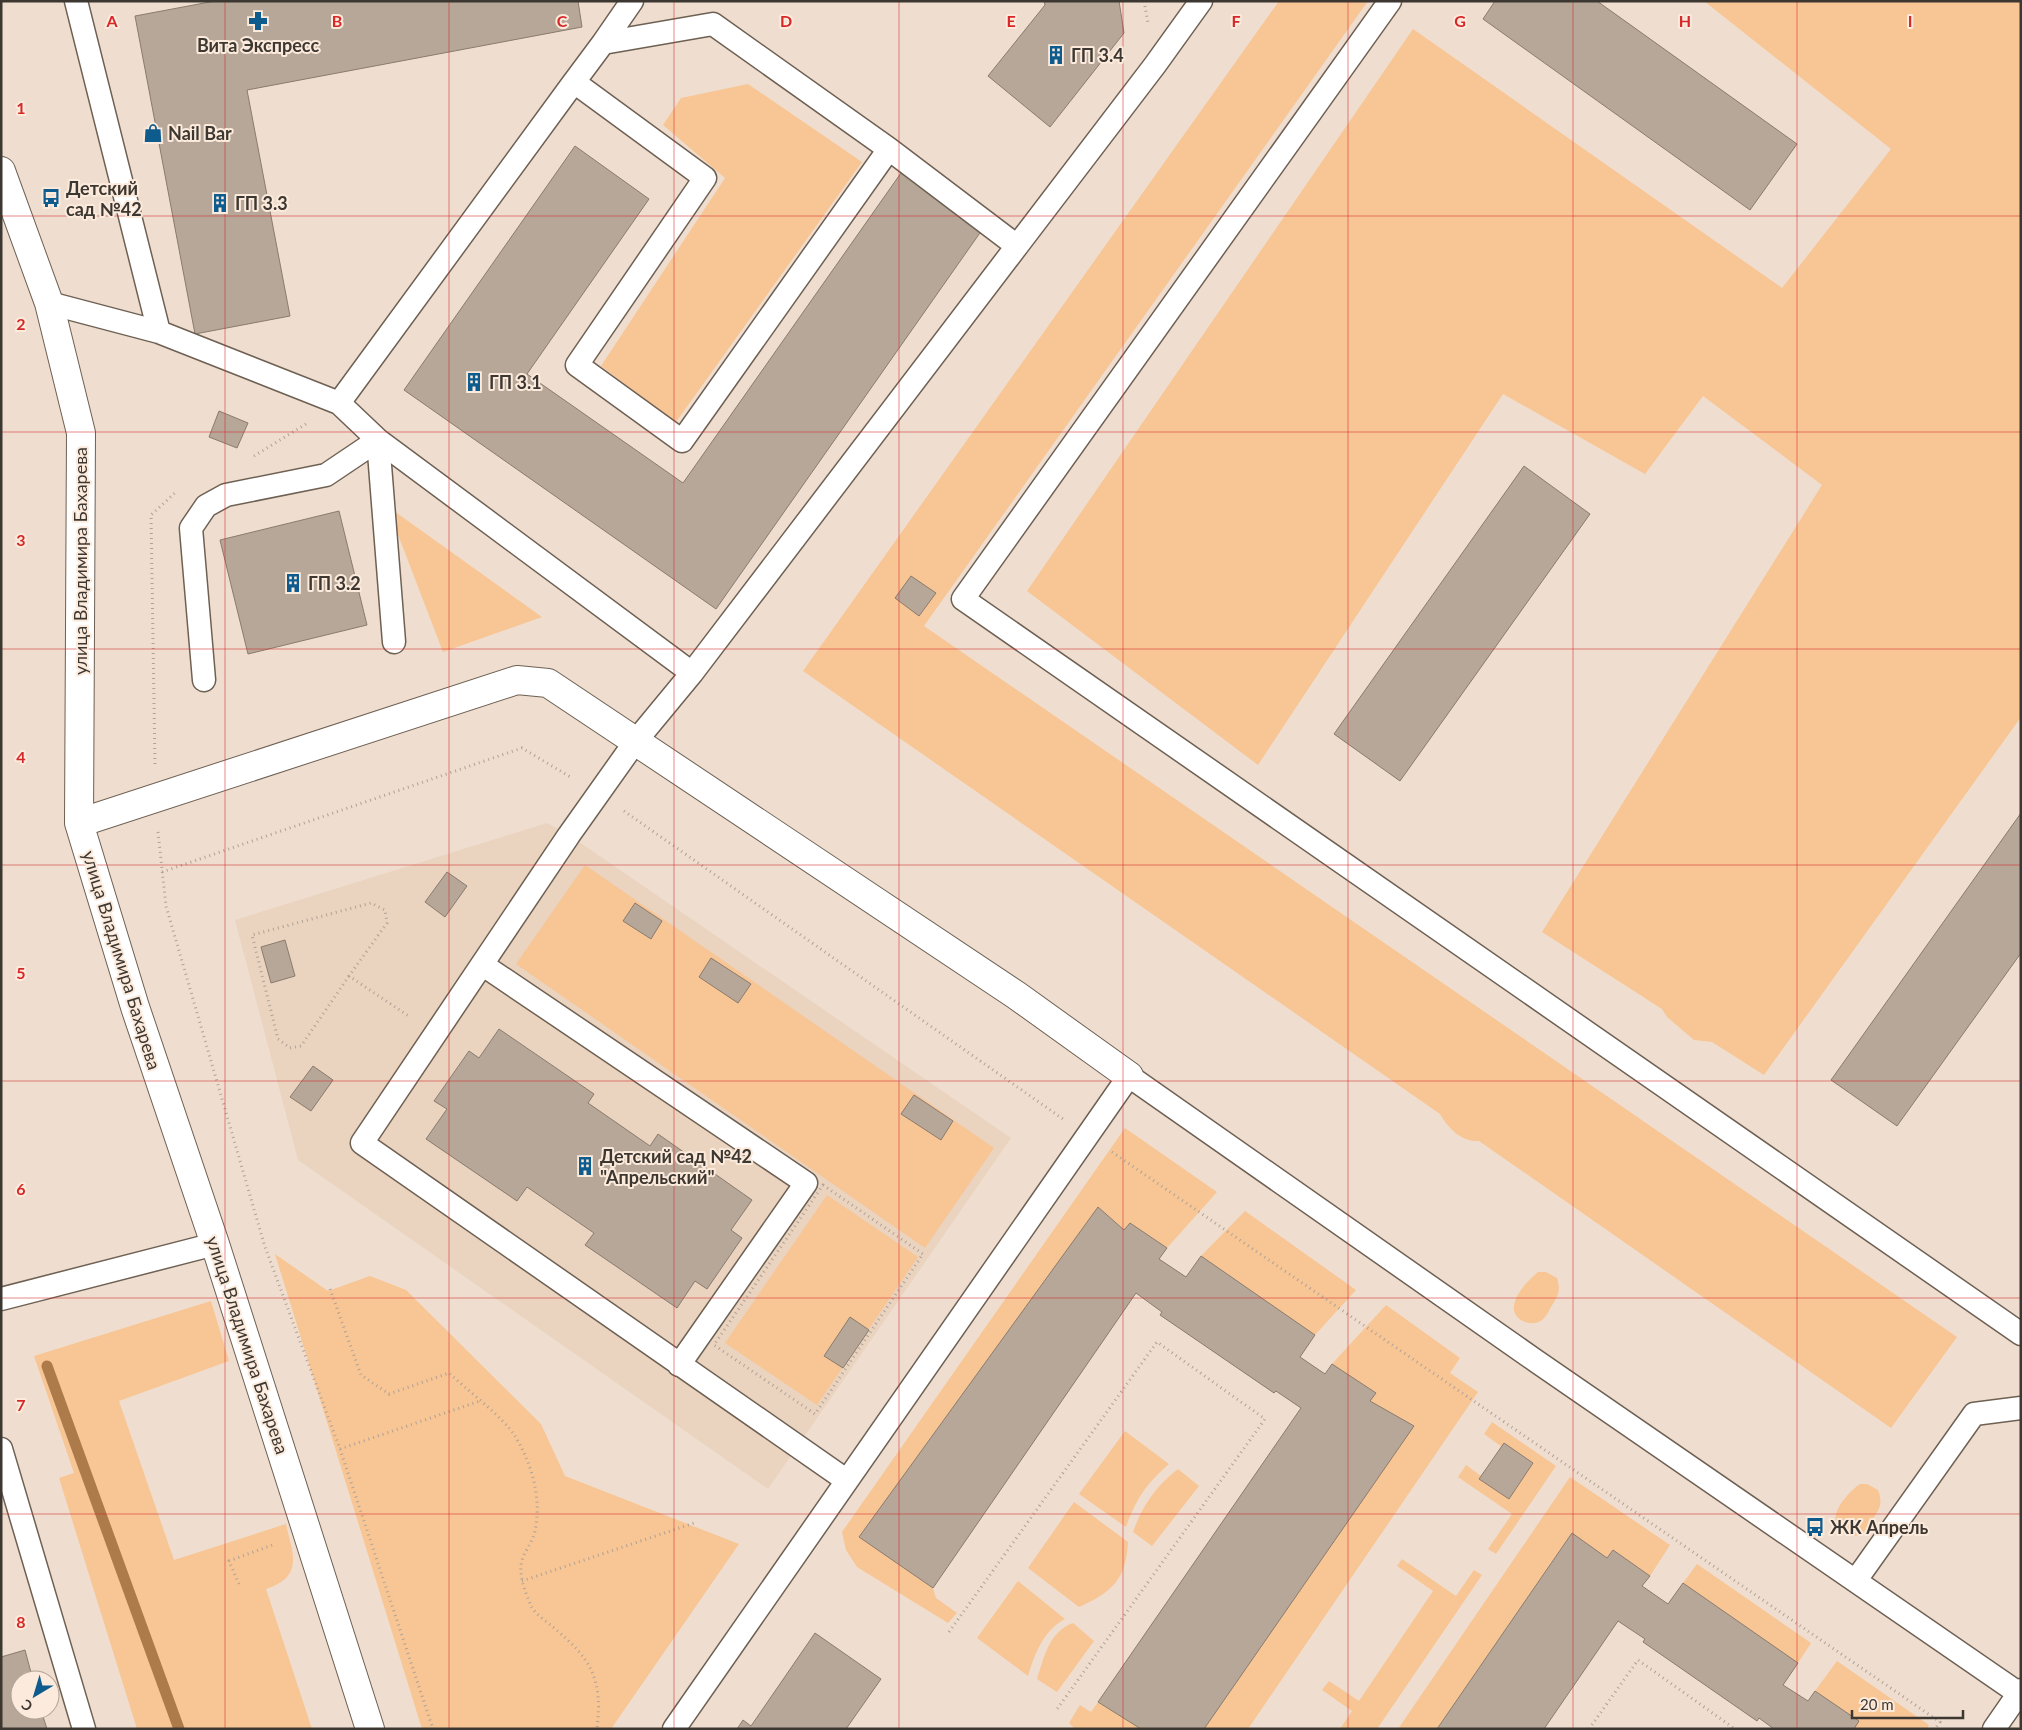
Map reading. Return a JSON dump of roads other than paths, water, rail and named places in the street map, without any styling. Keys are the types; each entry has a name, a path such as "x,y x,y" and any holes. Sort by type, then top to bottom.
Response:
{"street":[{"name":"улица Владимира Бахарева","path":"1,170 49,303 81,433 79,823 135,1007 215,1244 370,1729"},
{"path":"79,823 517,680 548,683 1016,995 1129,1076"}],"lane":[{"path":"76,1 159,332"},
{"path":"339,403 632,1"},
{"path":"846,1480 362,1143 483,965 568,835 635,742 692,674 1155,65 1201,1"},
{"path":"1390,1 963,599 2021,1334"},
{"path":"603,43 713,24 889,149 1017,246"},
{"path":"574,82 705,178 576,365 682,441 889,149"},
{"path":"49,303 159,332 339,403 378,440 692,674"},
{"path":"378,440 394,642"},
{"path":"204,680 191,528 206,506 226,496 326,474 378,440"},
{"path":"483,965 806,1183 679,1365"},
{"path":"674,1729 1129,1076 1536,1361 2020,1693 1994,1729"},
{"path":"1,1299 215,1244"},
{"path":"1856,1580 1974,1414 2021,1408"},
{"path":"1,1449 84,1729"}],"waterway":[{"path":"47,1366 179,1729"}],"place":[{"name":"Вита Экспресс","path":"258,21"},
{"name":"ГП 3.4","path":"1056,55"},
{"name":"Nail Bar","path":"153,133"},
{"name":"Детский сад №42","path":"51,198"},
{"name":"ГП 3.3","path":"220,203"},
{"name":"ГП 3.1","path":"474,382"},
{"name":"ГП 3.2","path":"293,583"},
{"name":"Детский сад №42 \"Апрельский\"","path":"585,1166"},
{"name":"ЖК Апрель","path":"1815,1527"}]}
